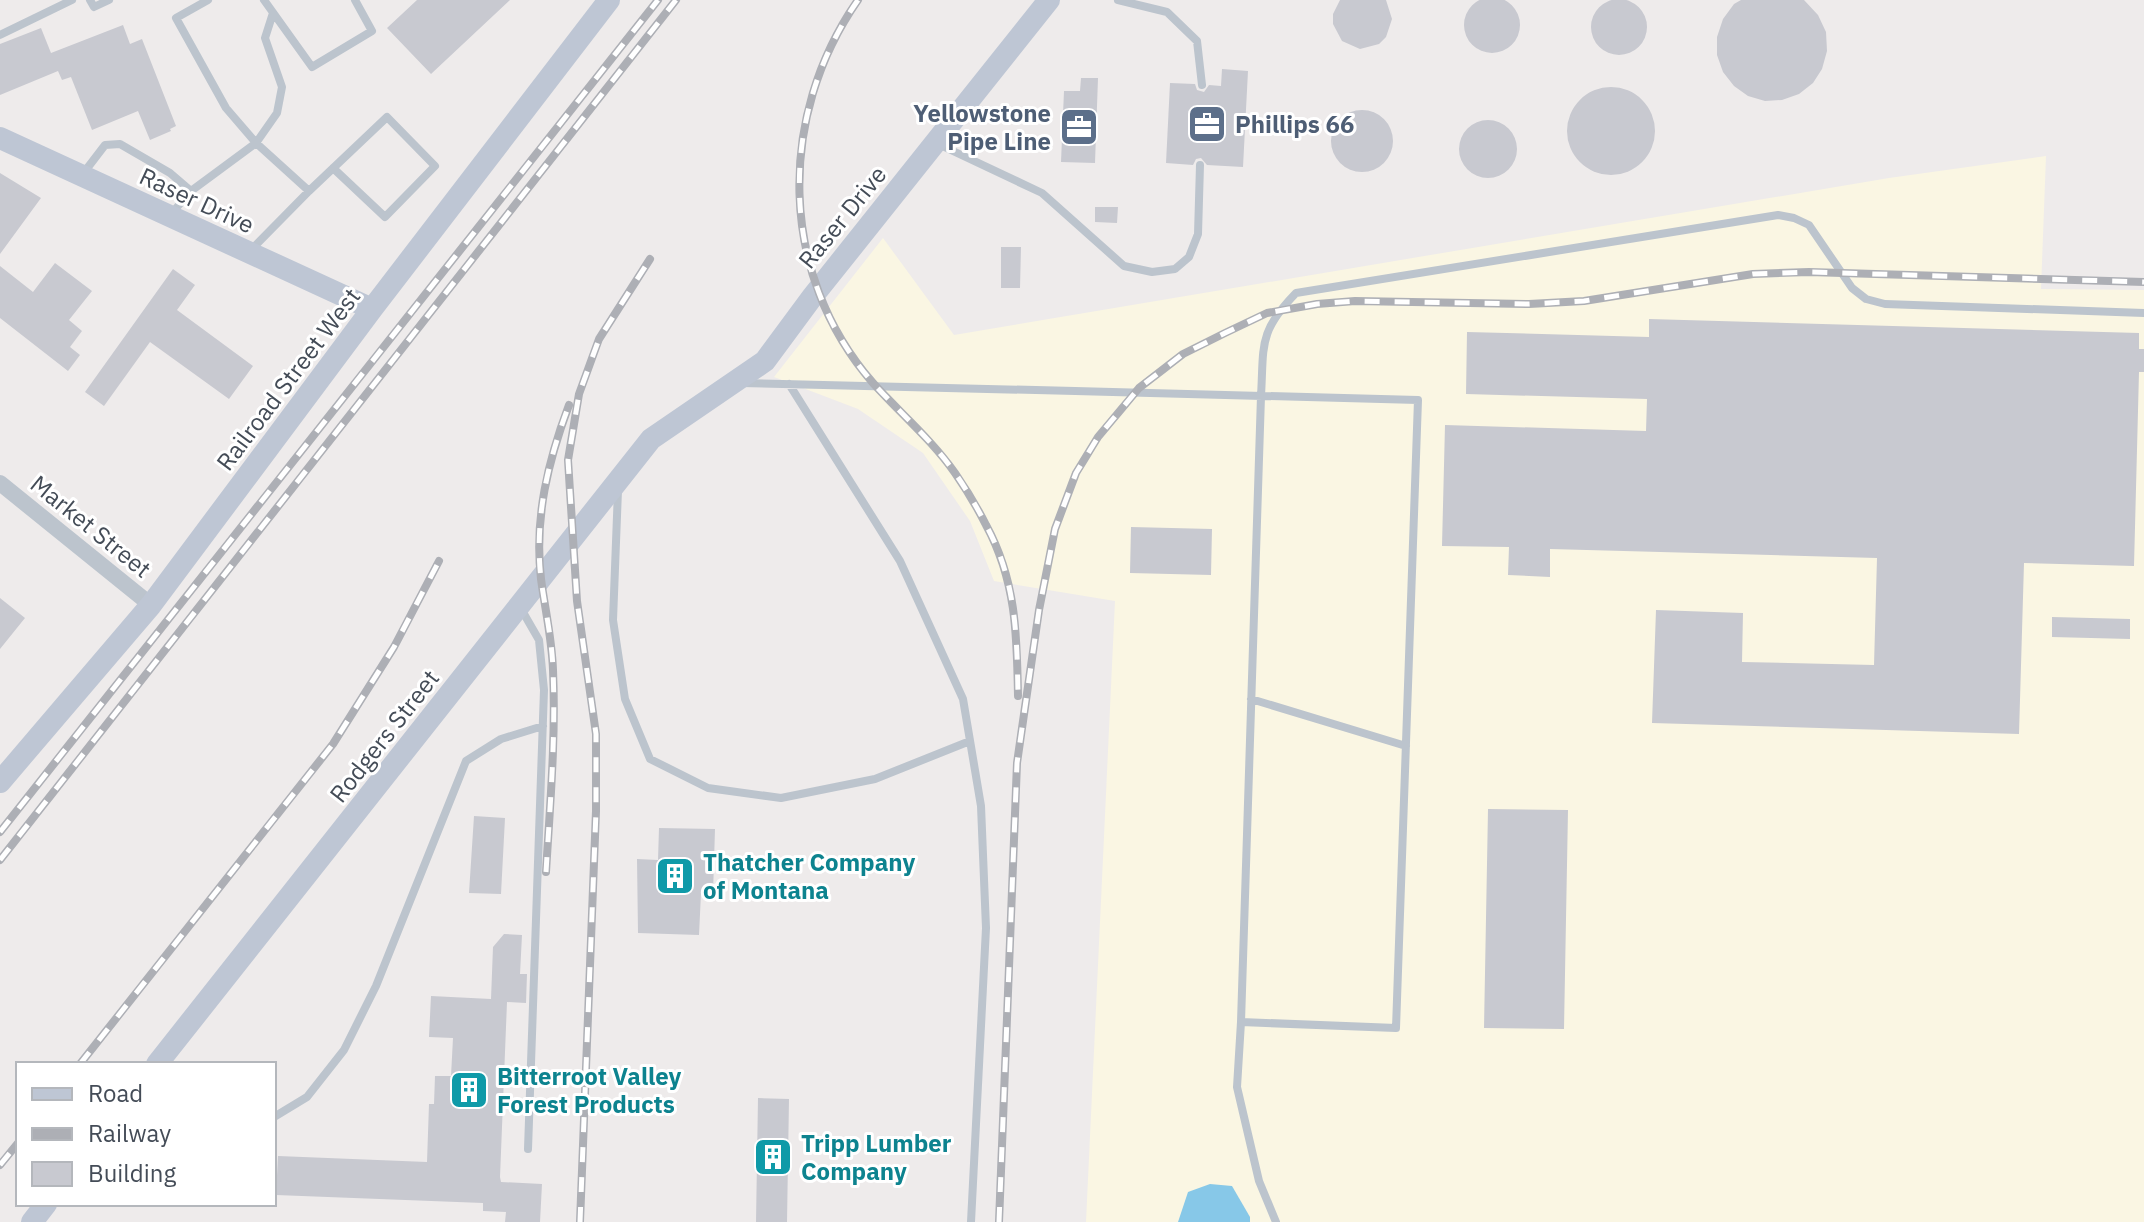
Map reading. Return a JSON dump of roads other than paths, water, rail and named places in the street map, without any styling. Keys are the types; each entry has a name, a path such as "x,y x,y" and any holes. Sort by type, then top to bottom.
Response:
{"street":[{"name":"Railroad Street West","path":"1,778 151,605 372,309 609,0"},
{"name":"Raser Drive","path":"651,439 765,361 813,296 1049,0"},
{"name":"Raser Drive","path":"0,138 372,309"},
{"name":"Rodgers Street","path":"166,1057 651,439"},
{"name":"Market Street","path":"0,483 151,605"},
{"path":"32,1222 44,1206"}],"lane":[{"path":"0,35 72,0"},
{"path":"90,0 94,7 109,0"},
{"path":"208,0 176,18 226,108 256,143 309,191"},
{"path":"264,0 312,67 372,31 355,0"},
{"path":"1118,0 1167,12 1197,41 1202,85"},
{"path":"170,216 191,191 256,143 277,113 282,87 265,38 273,13"},
{"path":"248,252 309,191 333,168 387,117 435,166 385,217 333,168"},
{"path":"935,143 1042,193 1124,266 1152,272 1175,269 1189,257 1198,234 1200,165"},
{"path":"81,176 105,145 120,144 170,173 191,191"},
{"path":"1276,1222 1259,1181 1237,1087 1264,339 1275,316 1296,293 1778,215 1809,225 1852,288 1866,299 1885,304 2144,313"},
{"path":"732,383 1418,400 1396,1028 1241,1022"},
{"path":"789,384 900,561 963,699 981,806 986,928 971,1222"},
{"path":"619,480 613,620 625,699 650,759 708,788 781,798 875,779 970,741"},
{"path":"520,606 539,640 544,690 528,1149"},
{"path":"1251,699 1406,746"},
{"path":"276,1116 307,1097 344,1050 376,986 466,761 501,739 543,726"}],"water":[{"path":"1210,1184 1232,1186 1250,1222 1178,1222 1188,1192"}],"railway":[{"path":"0,832 658,0"},
{"path":"0,860 676,0"},
{"path":"858,0 831,45 813,93 802,143 800,194 805,245 819,293 842,340 873,383 946,461 983,518 1004,566 1009,587 1017,651 1018,696"},
{"path":"580,1222 596,811 596,734 577,601 568,460 579,394 599,339 650,259"},
{"path":"999,1222 1017,763 1039,610 1055,529 1076,473 1098,437 1139,388 1183,354 1267,313 1317,304 1355,301 1529,304 1584,301 1753,274 1809,272 2144,282"},
{"path":"546,872 554,695 539,534 544,490 569,405"},
{"path":"82,1062 333,744 394,647 439,561"},
{"path":"0,1165 16,1145"}],"place":[{"name":"Phillips 66","path":"1207,124"},
{"name":"Yellowstone Pipe Line","path":"1079,127"},
{"name":"Thatcher Company of Montana","path":"675,876"},
{"name":"Bitterroot Valley Forest Products","path":"469,1090"},
{"name":"Tripp Lumber Company","path":"773,1157"}]}
